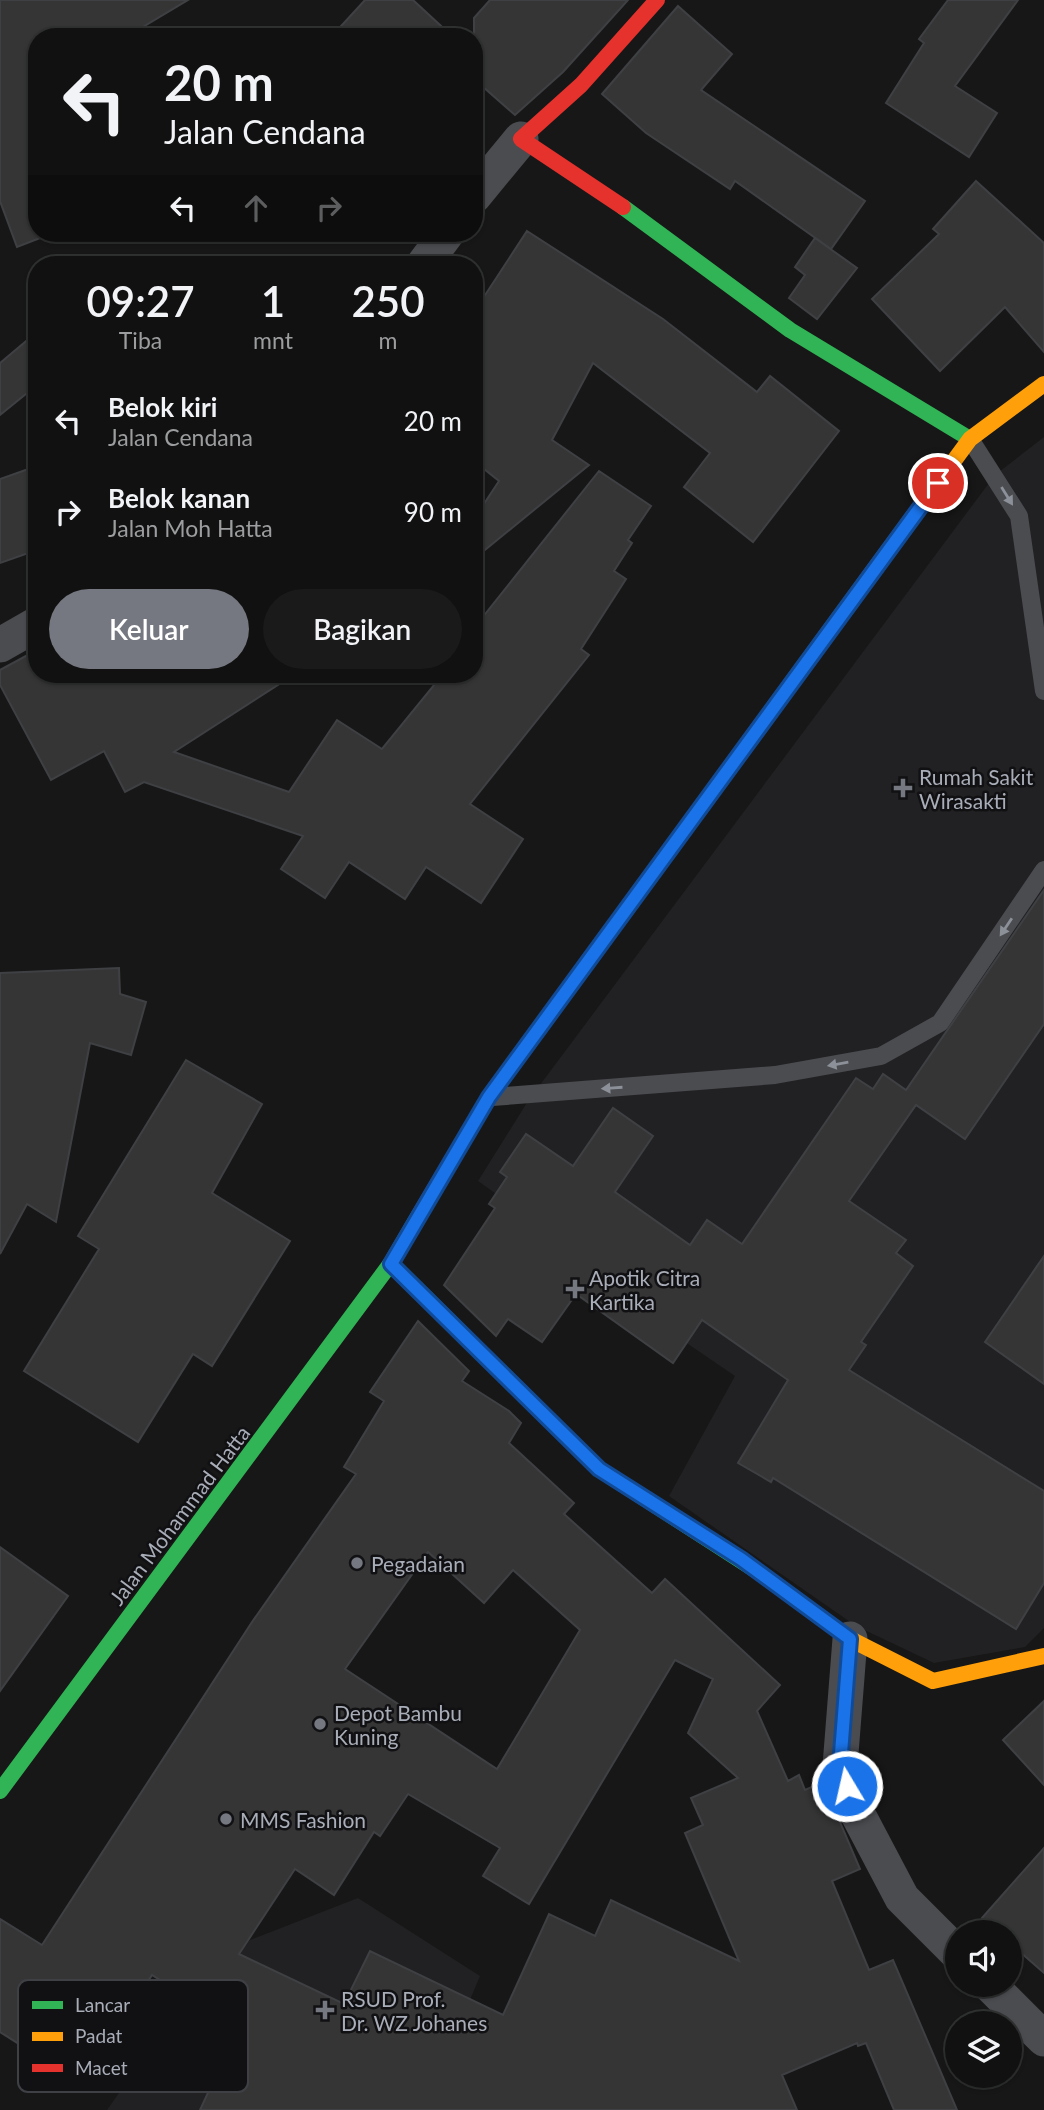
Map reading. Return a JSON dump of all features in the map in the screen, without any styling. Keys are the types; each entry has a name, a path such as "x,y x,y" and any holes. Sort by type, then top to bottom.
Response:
{"main road":[{"path":"657,0 581,85 521,139 639,217 790,330 970,439"},
{"name":"Jalan Mohammad Hatta","path":"0,1791 391,1264 489,1097 970,439 1044,384"},
{"path":"391,1264 599,1469 741,1559 850,1639 933,1681 1044,1656"}],"street":[{"path":"483,185 521,139"},
{"path":"0,645 28,629"},
{"path":"850,1639 840,1766 853,1805 902,1898 945,1941"},
{"path":"1002,1997 1044,2039"}],"lane":[{"path":"970,439 1019,516 1044,691"},
{"path":"489,1097 775,1075 881,1056 940,1023 1044,870"}],"shaded area":[{"name":"Rumah Sakit Wirasakti","path":"1044,437 1044,1628 1025,1647 934,1663 856,1626 669,1496 735,1376 688,1344 671,1318 478,1181 528,1101 995,475"},
{"name":"RSUD Prof. Dr. WZ Johanes","path":"358,1898 480,1976 424,2110 107,2110 120,2092 248,2092 248,1980 213,1980 250,1940"}],"building":[{"path":"0,0 188,0 141,28 28,28 30,242 17,247 0,201"},
{"path":"365,0 413,0 443,28 339,28"},
{"path":"490,0 628,0 563,72 515,115 483,87 483,28 474,28 474,18"},
{"path":"948,0 1018,0 955,86 997,113 969,157 886,103 924,43 919,39"},
{"path":"678,6 732,54 701,90 865,201 831,249 735,181 730,189 646,133 602,94"},
{"path":"976,181 1044,243 1044,352 1005,307 940,371 872,299 939,234 933,229"},
{"path":"527,231 663,319 757,392 770,376 839,431 753,542 684,487 710,453 593,363 552,440 589,465 483,552 483,505 499,481 483,468 483,298"},
{"path":"815,238 857,268 817,319 789,298 805,275 795,267"},
{"path":"28,340 28,392 0,415 0,363"},
{"path":"28,469 28,553 0,563 0,479"},
{"path":"599,471 651,506 628,540 632,543 614,571 626,579 581,649 589,655 470,804 523,839 481,903 426,867 405,899 349,862 325,898 281,869 303,836 144,782 125,792 104,751 51,780 0,685 0,670 28,655 28,683 281,683 174,752 289,792 337,720 382,749 436,683 483,683 483,617"},
{"path":"1044,890 1044,1024 965,1139 916,1105 849,1201 906,1240 896,1253 913,1266 861,1342 866,1345 849,1370 1044,1491 1044,1583 1016,1629 773,1478 771,1482 738,1463 788,1380 702,1320 673,1363 576,1294 542,1342 508,1319 496,1336 444,1285 495,1208 489,1204 507,1177 500,1172 526,1134 573,1166 613,1108 653,1136 615,1192 690,1245 707,1220 742,1244 856,1078 873,1089 883,1074 906,1090"},
{"path":"119,968 120,994 146,1002 131,1055 90,1043 56,1222 27,1204 0,1254 0,973"},
{"path":"186,1060 262,1104 212,1193 290,1241 212,1366 193,1354 138,1442 24,1371 99,1249 78,1236"},
{"path":"1044,1256 1044,1384 985,1342"},
{"path":"418,1321 469,1371 462,1381 509,1411 521,1423 509,1443 574,1503 564,1514 652,1593 665,1579 780,1685 757,1711 788,1781 799,1775 805,1790 823,1782 860,1869 832,1881 869,1970 893,1960 945,2082 945,2088 948,2088 957,2110 894,2110 866,2043 858,2046 857,2043 782,2075 797,2110 200,2110 208,2092 248,2092 248,1980 160,1980 152,1975 149,1980 18,1980 18,2043 0,2032 0,1919 42,1945 252,1622 356,1474 344,1467 384,1401 370,1392","holes":["428,1552 484,1603 513,1570 580,1630 497,1769 345,1669","675,1660 713,1679 688,1733 738,1778 691,1798 703,1825 685,1833 739,1961 611,1900 595,1936 549,1914 503,2015 370,1951 344,2004 239,1954 295,1869 334,1895 374,1832 380,1836 408,1794 500,1848 483,1876 529,1904"]},
{"path":"0,1547 68,1596 0,1691"},
{"path":"1044,1701 1044,1785 1003,1740"},
{"path":"1044,1848 1044,1973 1022,1954 1022,1920 982,1918"}],"traffic: fast":[{"path":"623,207 790,330 970,439"},
{"path":"565,993 865,582"},
{"path":"0,1791 391,1263 419,1215"},
{"path":"391,1263 599,1469 760,1573"}],"traffic: slow":[{"path":"865,582 970,439 1044,384"},
{"path":"760,1573 850,1639 933,1681 1044,1656"}],"traffic: jam":[{"path":"623,207 521,139 581,85 657,0"},
{"path":"419,1215 489,1097 565,993"}],"place":[{"name":"Rumah Sakit Wirasakti","path":"903,788"},
{"name":"Apotik Citra Kartika","path":"575,1289"},
{"name":"Pegadaian","path":"357,1563"},
{"name":"Depot Bambu Kuning","path":"320,1724"},
{"name":"MMS Fashion","path":"226,1819"},
{"name":"RSUD Prof. Dr. WZ Johanes","path":"325,2010"}],"route":[{"path":"847,1786 840,1766 850,1639 741,1559 599,1469 391,1264 489,1097 938,483"}]}
